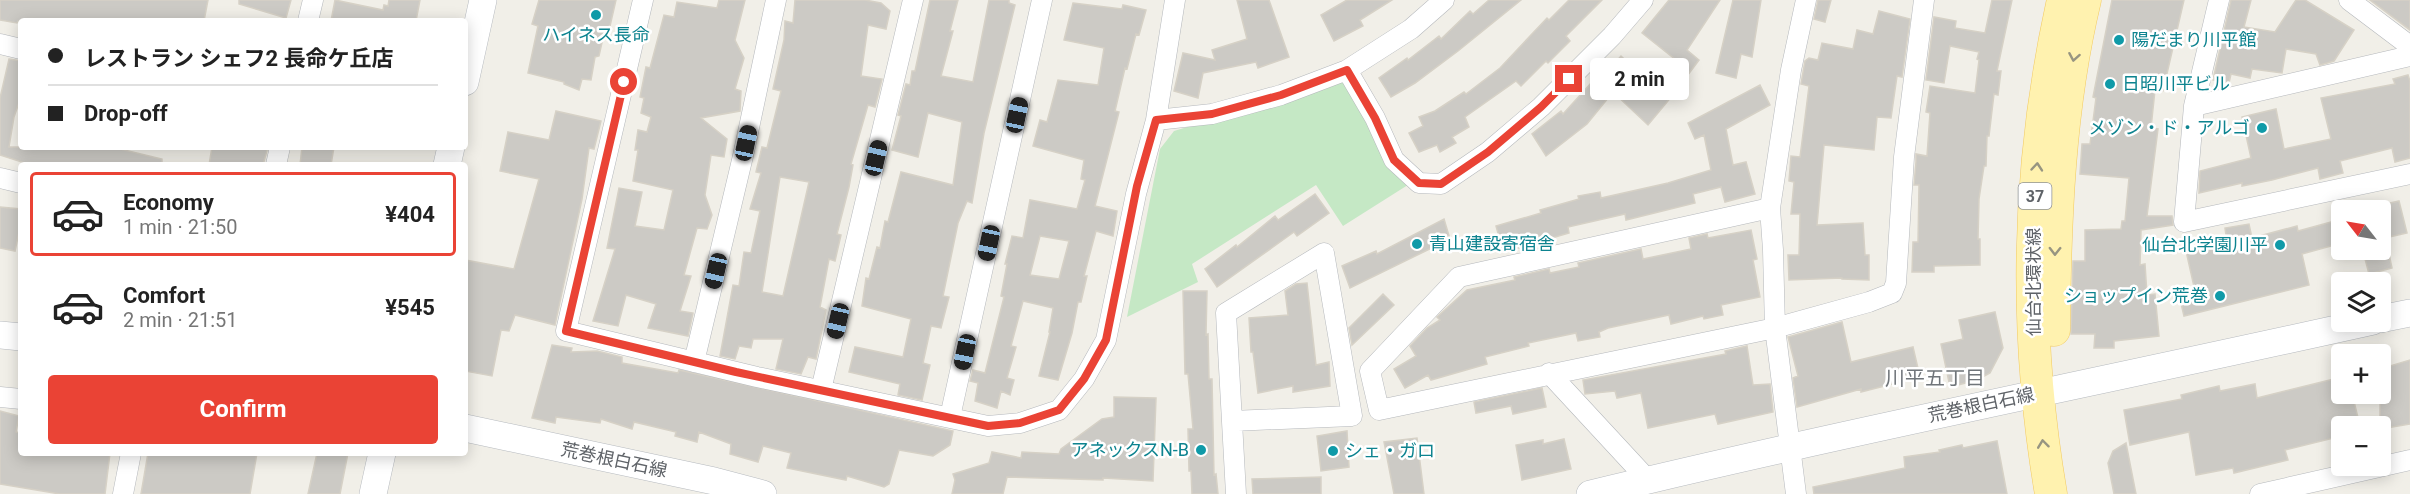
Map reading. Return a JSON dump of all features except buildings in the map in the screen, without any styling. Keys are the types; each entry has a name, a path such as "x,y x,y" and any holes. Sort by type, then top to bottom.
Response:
{"main road":[{"name":"仙台北環状線","path":"2051,494 2047,391 2031,252 2043,106 2063,0"},
{"name":"仙台北環状線","path":"2071,494 2047,391 2054,342 2055,230 2068,94 2085,0"}],"street":[{"path":"309,18 313,0"},
{"path":"468,68 483,0"},
{"path":"643,0 566,331 694,363 988,426 1020,423 1059,410 1084,379 1106,340 1137,186 1156,120 1175,0"},
{"path":"694,363 743,156 776,0"},
{"path":"821,390 913,0"},
{"path":"951,417 1042,0"},
{"path":"1156,120 1212,114 1281,95 1347,70 1411,29 1444,0"},
{"path":"1347,70 1375,118 1394,160 1419,183 1441,184 1488,152 1541,107 1612,36 1643,0"},
{"path":"1796,494 1775,328 1770,208 1791,70 1806,0"},
{"path":"1770,208 1459,277 1370,371 1378,410 1431,398 1488,389 1548,373 1775,328 1869,302 1892,293 1896,283 1904,157 1924,0"},
{"path":"2219,0 2194,106 2184,222 2410,174"},
{"path":"2349,0 2410,46"},
{"path":"0,44 18,48"},
{"path":"2194,106 2410,56"},
{"path":"0,178 18,182"},
{"path":"1232,421 1352,416 1324,253 1226,313 1236,494"},
{"path":"2391,317 2410,313"},
{"name":"荒巻根白石線","path":"1590,494 1790,446 2331,330"},
{"path":"0,335 18,337"},
{"path":"1548,373 1648,480"},
{"path":"0,397 18,399"},
{"name":"荒巻根白石線","path":"468,429 714,481 763,494"},
{"path":"123,494 130,456"},
{"path":"373,494 381,456"},
{"path":"2260,494 2410,460"}],"green space":[{"path":"1343,80 1411,183 1343,226 1316,185 1192,264 1198,282 1127,317 1160,149 1174,131"}],"place":[{"name":"ハイネス長命","path":"596,15"},
{"name":"陽だまり川平館","path":"2119,40"},
{"name":"日昭川平ビル","path":"2110,84"},
{"name":"メゾン・ド・アルゴ","path":"2262,128"},
{"name":"青山建設寄宿舎","path":"1417,244"},
{"name":"仙台北学園川平","path":"2280,245"},
{"name":"ショップイン荒巻","path":"2220,296"},
{"name":"アネックスN-B","path":"1201,450"},
{"name":"シェ・ガロ","path":"1333,451"}],"district":[{"name":"川平五丁目","path":"1935,378"}],"route":[{"path":"624,82 566,331 694,363 988,426 1020,423 1059,410 1084,379 1106,340 1137,186 1156,120 1212,114 1281,95 1347,70 1375,118 1394,160 1419,183 1441,184 1488,152 1541,107 1569,79"}]}
